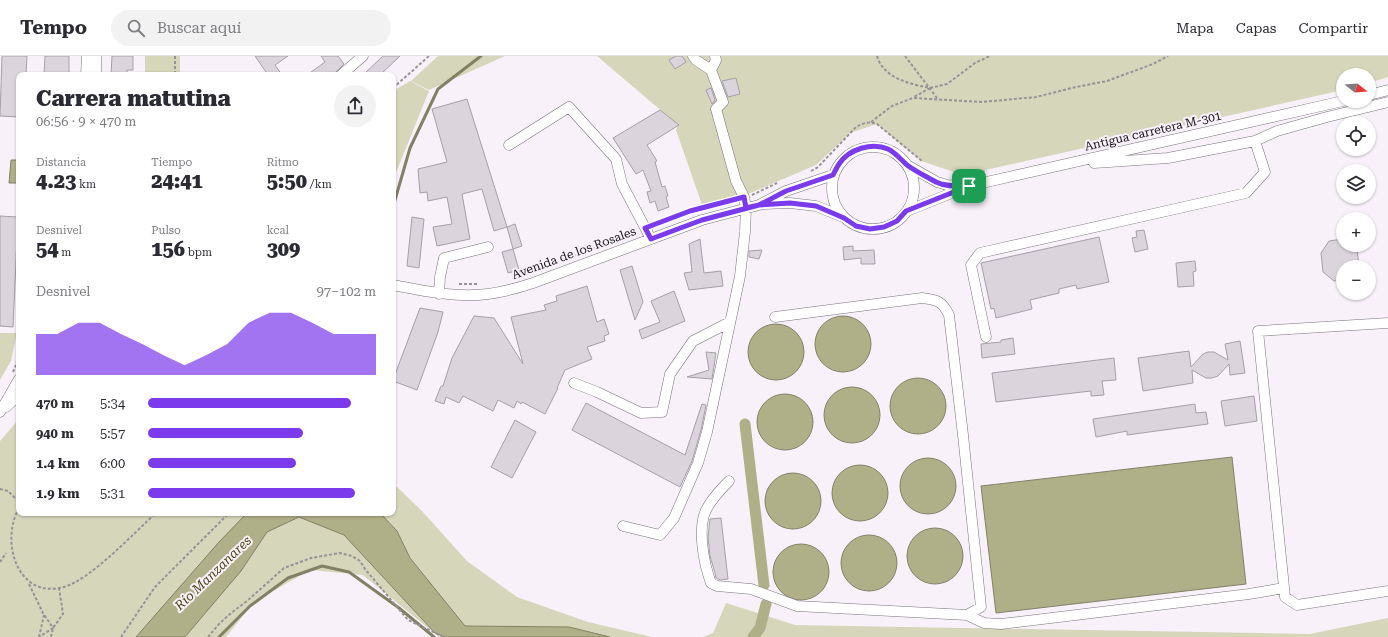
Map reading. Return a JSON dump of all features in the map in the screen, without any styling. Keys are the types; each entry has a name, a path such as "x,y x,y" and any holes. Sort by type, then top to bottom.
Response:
{"street":[{"path":"86,72 87,56"},
{"path":"96,56 96,72"},
{"path":"344,72 363,56"},
{"path":"623,526 660,535 674,518 698,463 705,439 740,276 745,232 746,208 744,197 736,181 716,109 723,102 711,70 696,60 693,56"},
{"path":"711,70 716,60 715,56"},
{"path":"1376,93 1388,90"},
{"path":"1062,166 1168,158 1255,141 1277,131 1388,102"},
{"name":"Antigua carretera M-301","path":"906,211 969,186 1336,103"},
{"path":"510,145 569,107 616,159 622,184 651,239"},
{"path":"986,337 971,265 980,253 1246,193 1265,172 1255,141"},
{"path":"874,146 887,149 898,155 907,165 912,176 914,188 912,200 906,211 897,221 884,227 870,229 856,226 844,218 837,209 831,186 833,175 840,163 849,154 861,148 874,146"},
{"name":"Antigua carretera M-301","path":"907,165 947,186 969,186"},
{"name":"Avenida de los Rosales","path":"759,205 786,191 833,175"},
{"name":"Avenida de los Rosales","path":"396,286 439,294 462,296 488,294 509,290 532,283 702,220 759,205 790,203 816,206 844,218"},
{"path":"439,294 440,277 444,258 488,246"},
{"path":"775,317 922,298 934,299 944,305 949,315 984,623"},
{"path":"574,383 641,413 662,412 670,374 693,341 730,322"},
{"path":"1388,323 1258,331 1285,597 1296,605 1388,591"},
{"path":"0,412 16,384"},
{"path":"0,412 16,398"},
{"path":"729,481 706,510 701,526 707,572 711,584 717,586 751,589 797,606 967,615 984,623 1001,624 1249,594 1284,588"},
{"path":"967,615 981,607"}],"path":[{"path":"175,56 175,72"},
{"path":"396,85 429,56"},
{"path":"876,56 882,66 897,79 912,85 930,88"},
{"path":"905,56 937,98"},
{"path":"806,173 818,167 856,127 871,122 892,106 913,98 930,88 947,84 975,63 990,56"},
{"path":"913,98 937,98 982,102 1036,97 1107,81 1153,64 1168,56"},
{"path":"871,122 877,124 924,164"},
{"path":"959,175 989,170"},
{"path":"555,263 690,211 757,194 778,183"},
{"path":"456,284 485,283"},
{"path":"0,488 8,491 16,499"},
{"path":"10,521 16,512"},
{"path":"18,576 28,584 38,588 52,589 65,587 80,579 98,566 153,516"},
{"path":"121,637 155,587 226,516"},
{"path":"4,546 8,561"},
{"path":"0,562 6,553"},
{"path":"208,637 231,613 247,601 284,568 311,558 340,553 352,556 360,561 408,620 444,637"},
{"path":"28,584 44,615 53,628 51,637"},
{"path":"39,637 53,628 63,614 59,588"},
{"path":"39,637 44,615"}],"shaded area":[{"path":"145,56 180,56 180,72 145,72"},
{"path":"438,56 505,56 429,90 411,81"},
{"path":"597,56 1388,56 1388,77 1376,81 1376,68 1336,68 1336,92 963,175 921,161 877,124 850,133 816,165 748,194 702,205 676,130 678,125"},
{"path":"410,81 429,91 396,173 396,89"},
{"path":"0,333 16,333 11,361 0,380"},
{"path":"16,422 16,516 396,516 396,486 422,511 467,561 517,597 588,622 652,637 439,637 363,575 310,570 254,602 226,637 0,637 0,441"},
{"path":"726,603 795,625 1310,634 1388,618 1388,637 703,637 713,633"}],"water":[{"path":"11,160 16,160 16,183 9,183"},
{"path":"843,316 854,318 863,324 869,333 871,344 869,355 863,364 854,370 843,372 832,370 823,364 817,355 815,344 817,333 823,324 832,318"},
{"path":"776,324 787,326 796,332 802,341 804,352 802,363 796,372 787,378 776,380 765,378 756,372 750,363 748,352 750,341 756,332 765,326"},
{"path":"918,378 929,380 938,386 944,395 946,406 944,417 938,426 929,432 918,434 907,432 898,426 892,417 890,406 892,395 898,386 907,380"},
{"path":"852,387 863,389 872,395 878,404 880,415 878,426 872,435 863,441 852,443 841,441 832,435 826,426 824,415 826,404 832,395 841,389"},
{"path":"785,394 796,396 805,402 811,411 813,422 811,433 805,442 796,448 785,450 774,448 765,442 759,433 757,422 759,411 765,402 774,396"},
{"path":"1232,457 1246,584 996,613 981,486"},
{"path":"928,458 939,460 948,466 954,475 956,486 954,497 948,506 939,512 928,514 917,512 908,506 902,497 900,486 902,475 908,466 917,460"},
{"path":"860,465 871,467 880,473 886,482 888,493 886,504 880,513 871,519 860,521 849,519 840,513 834,504 832,493 834,482 840,473 849,467"},
{"path":"793,473 804,475 813,481 819,490 821,501 819,512 813,521 804,527 793,529 782,527 773,521 767,512 765,501 767,490 773,481 782,475"},
{"name":"Río Manzanares","path":"244,516 383,516 397,531 410,558 465,626 569,627 610,637 445,637 435,633 344,535 299,517 267,532 241,571 185,637 136,637 219,542"},
{"path":"935,528 946,530 955,536 961,545 963,556 961,567 955,576 946,582 935,584 924,582 915,576 909,567 907,556 909,545 915,536 924,530"},
{"path":"869,535 880,537 889,543 895,552 897,563 895,574 889,583 880,589 869,591 858,589 849,583 843,574 841,563 843,552 849,543 858,537"},
{"path":"801,544 812,546 821,552 827,561 829,572 827,583 821,592 812,598 801,600 790,598 781,592 775,583 773,572 775,561 781,552 790,546"}],"building":[{"path":"2,56 27,56 26,72 16,72 16,117 0,116"},
{"path":"45,56 69,56 69,72 44,72"},
{"path":"112,56 133,56 133,70 127,70 127,72 111,72"},
{"path":"255,56 288,56 275,65 280,72 266,72"},
{"path":"321,56 338,56 344,64 336,72 311,72 325,62"},
{"path":"383,56 400,56 383,72 366,72"},
{"path":"676,56 682,56 686,62 675,69 669,60"},
{"path":"736,78 740,94 728,97 722,81"},
{"path":"711,88 715,100 712,104 706,90"},
{"path":"467,99 507,227 494,231 482,189 462,194 470,239 437,246 433,227 452,224 447,197 428,201 427,192 420,193 418,169 447,162 432,109"},
{"path":"660,110 679,125 647,145 657,161 655,162 662,187 665,186 668,196 666,197 669,207 658,211 655,201 650,203 647,192 651,191 643,170 636,174 613,138"},
{"path":"0,216 16,217 16,261 13,327 0,326"},
{"path":"412,217 424,219 419,268 407,266"},
{"path":"515,224 522,246 513,249 507,227"},
{"path":"1144,230 1148,249 1135,252 1132,238 1137,237 1136,231"},
{"path":"1099,237 1109,282 1077,289 1076,285 1059,289 1059,293 1030,300 1032,309 996,318 994,308 991,309 981,263"},
{"path":"700,239 704,273 721,271 723,286 689,290 684,273 692,272 689,244"},
{"path":"1336,240 1336,252 1357,252 1358,260 1336,260 1336,281 1334,281 1323,272 1321,253 1329,241"},
{"path":"853,246 853,251 874,250 875,264 861,264 861,258 844,260 843,247"},
{"path":"513,249 519,270 508,273 502,252"},
{"path":"762,250 759,259 749,257 749,251"},
{"path":"1195,261 1196,271 1193,272 1194,286 1178,287 1176,263"},
{"path":"632,266 643,302 635,320 620,270"},
{"path":"587,286 597,322 604,319 609,334 604,336 605,341 587,347 592,359 565,370 545,414 517,401 514,408 498,400 493,411 463,396 459,403 446,397 444,404 435,401 441,386 443,386 452,358 474,316 494,318 523,364 511,317 546,310 544,305 557,301 556,296"},
{"path":"674,291 685,321 642,339 639,330 660,322 651,301"},
{"path":"420,308 443,312 438,332 417,390 396,382 396,372"},
{"path":"1013,338 1015,354 982,358 981,344 1001,342 1001,340"},
{"path":"1240,341 1245,373 1230,375 1229,364 1218,376 1212,378 1206,378 1192,370 1193,383 1143,391 1138,358 1189,351 1191,367 1203,354 1208,352 1214,352 1228,360 1225,344"},
{"path":"706,352 716,353 712,379 687,377 709,370"},
{"path":"1114,358 1116,380 1102,381 1104,395 1091,396 1091,391 996,402 992,373"},
{"path":"1254,396 1257,421 1225,426 1221,401"},
{"path":"586,403 685,455 702,404 706,405 701,430 692,461 680,487 572,430"},
{"path":"1195,404 1196,413 1206,412 1208,424 1127,435 1127,431 1096,437 1093,419"},
{"path":"515,420 536,432 512,478 491,467"},
{"path":"721,518 728,579 720,580 716,578 710,556 708,537 710,519"}],"waterway":[{"path":"396,197 410,148 438,89 481,56"},
{"path":"745,424 764,585"},
{"path":"219,637 250,606 288,578 322,566 349,572 399,608 434,637"},
{"path":"753,637 760,628 766,604"}],"route":[{"path":"969,186 906,211 897,221 884,227 870,229 856,226 844,218 816,206 790,203 759,205 746,208 744,197 690,211 645,228 651,239 702,220 759,205 786,191 833,175 840,163 849,154 861,148 874,146 887,149 898,155 907,165 937,182 947,186 969,186"}]}
